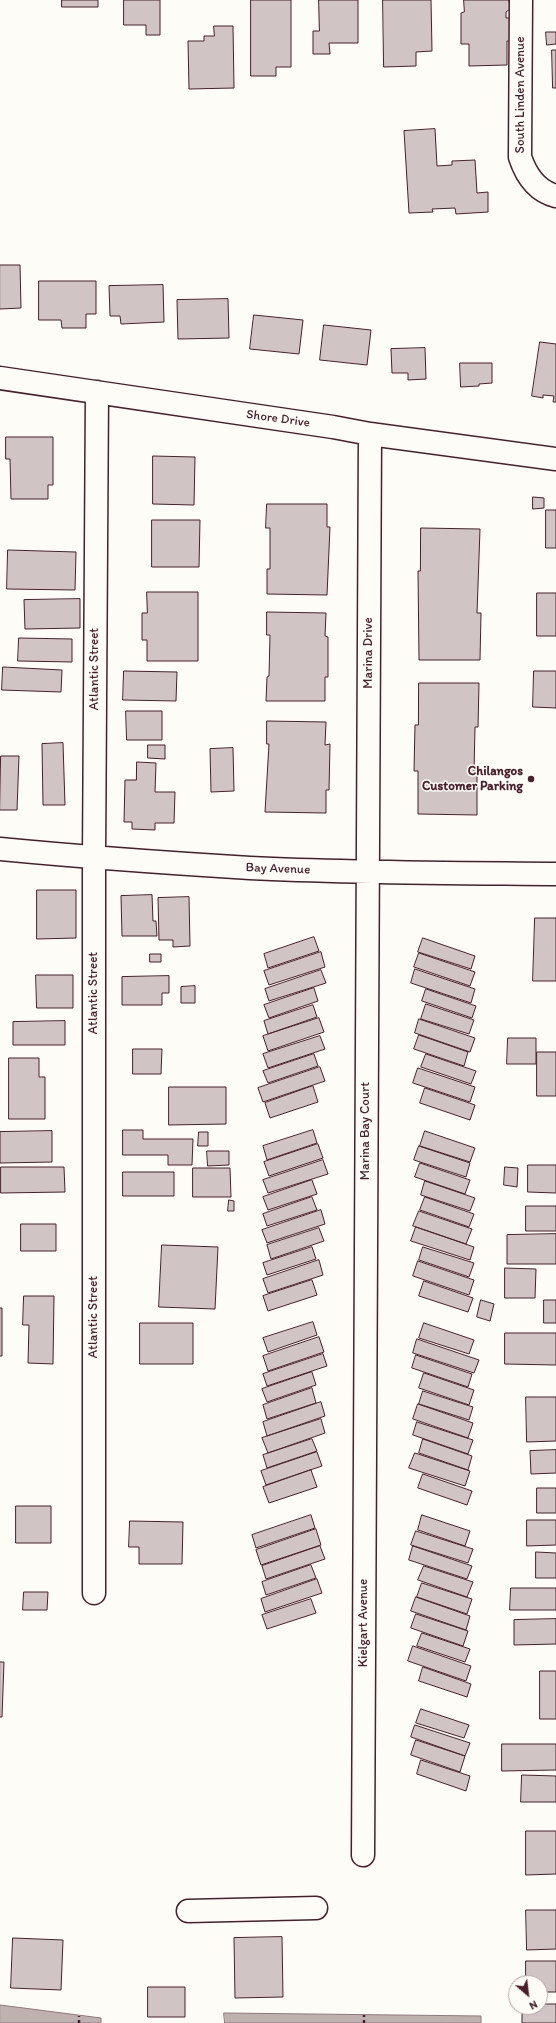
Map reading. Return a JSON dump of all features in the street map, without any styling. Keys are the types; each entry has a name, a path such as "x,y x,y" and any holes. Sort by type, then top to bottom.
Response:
{"street":[{"name":"South Linden Avenue","path":"521,0 521,92 518,122 520,157 525,173 534,184 548,194 556,196"},
{"name":"Shore Drive","path":"0,378 370,434 556,459"},
{"name":"Atlantic Street","path":"94,1593 94,858 97,392"},
{"name":"Marina Drive","path":"367,872 370,434"},
{"name":"Bay Avenue","path":"0,849 94,858 251,868 367,872 556,874"},
{"name":"Marina Bay Court","path":"365,1391 367,872"},
{"name":"Kielgart Avenue","path":"364,1855 365,1391"},
{"path":"188,1911 316,1908"}],"path":[{"path":"364,2015 364,2023"},
{"path":"79,2016 79,2023"}],"shaded area":[{"path":"0,2005 101,2018 101,2023 0,2023"},
{"path":"224,2013 481,2016 481,2023 225,2023"}],"building":[{"path":"62,0 98,0 98,7 62,7"},
{"path":"124,0 160,0 160,35 146,35 146,25 124,25"},
{"path":"251,0 291,0 291,67 276,67 276,76 251,76"},
{"path":"319,0 358,0 358,43 329,43 330,54 313,54 313,31 319,31"},
{"path":"383,0 431,0 432,51 416,52 416,66 384,67"},
{"path":"464,0 509,0 510,9 506,12 506,18 510,18 511,41 507,41 507,65 469,66 469,44 461,44 461,13 464,12"},
{"path":"214,26 233,26 234,88 189,89 188,41 204,41 204,36 214,36"},
{"path":"546,32 556,32 556,44 547,45"},
{"path":"552,50 556,50 556,88 553,88"},
{"path":"435,129 437,166 452,165 452,161 475,160 477,193 488,192 488,212 456,214 455,208 432,209 433,212 409,213 404,131"},
{"path":"0,265 20,265 21,308 0,309"},
{"path":"39,281 96,281 96,314 86,314 86,328 62,328 61,320 39,320"},
{"path":"163,285 164,322 121,324 120,316 110,316 109,286"},
{"path":"228,299 229,338 178,339 177,300"},
{"path":"254,315 303,320 299,354 250,349"},
{"path":"324,325 371,330 367,365 320,360"},
{"path":"540,342 556,344 556,402 553,402 554,396 543,395 543,398 532,396"},
{"path":"425,348 426,379 408,380 408,373 392,373 391,349"},
{"path":"460,363 492,363 492,383 479,384 479,386 461,387"},
{"path":"6,437 53,437 53,485 48,485 48,499 11,499 10,459 6,459"},
{"path":"153,456 195,457 194,505 153,504"},
{"path":"533,497 544,498 544,508 533,509"},
{"path":"267,504 327,504 327,527 330,527 327,595 267,594 267,569 270,569 270,528 266,528"},
{"path":"546,510 556,510 556,548 546,548"},
{"path":"152,520 200,520 199,567 152,567"},
{"path":"421,528 480,529 477,613 481,613 480,660 419,660 418,571 420,571"},
{"path":"8,550 76,552 75,590 7,589"},
{"path":"147,592 198,592 198,661 147,661 147,640 142,640 142,613 147,613"},
{"path":"537,593 556,593 556,636 537,636"},
{"path":"80,599 80,628 25,629 24,600"},
{"path":"267,612 326,613 325,636 328,637 328,677 325,677 325,701 266,701 267,677 269,676 270,635 267,635"},
{"path":"19,638 72,639 72,662 18,661"},
{"path":"3,667 62,670 61,692 2,690"},
{"path":"124,671 177,672 176,701 123,700"},
{"path":"534,671 556,671 556,708 533,707"},
{"path":"419,683 479,683 478,727 475,727 474,771 477,771 477,815 418,814 418,771 414,771 415,725 418,725"},
{"path":"126,711 162,711 162,740 127,740"},
{"path":"267,721 326,722 325,745 330,744 329,790 326,790 326,813 265,812 269,744 267,744"},
{"path":"63,743 65,805 43,805 42,744"},
{"path":"148,745 165,745 165,759 148,758"},
{"path":"233,748 234,791 211,792 210,749"},
{"path":"1,756 19,756 17,810 0,810"},
{"path":"137,762 156,763 155,792 175,792 174,823 155,823 155,830 132,829 132,822 124,822 125,780 136,780"},
{"path":"37,890 76,890 76,938 37,939"},
{"path":"152,895 153,921 156,921 157,936 122,936 121,896"},
{"path":"189,897 190,946 173,947 173,940 159,940 158,898"},
{"path":"535,918 556,918 556,981 533,981"},
{"path":"314,937 319,951 268,968 264,954"},
{"path":"423,938 475,956 471,969 418,952"},
{"path":"321,952 325,967 269,985 264,971"},
{"path":"419,953 475,972 470,986 414,967"},
{"path":"150,954 161,954 161,962 150,962"},
{"path":"415,969 475,989 471,1003 411,983"},
{"path":"321,970 326,983 269,1001 265,989"},
{"path":"36,975 73,975 73,1008 37,1008"},
{"path":"169,976 169,993 162,993 162,1005 122,1005 122,977"},
{"path":"195,986 195,1003 181,1003 181,987"},
{"path":"314,988 318,1001 269,1018 264,1005"},
{"path":"426,989 476,1006 472,1018 422,1001"},
{"path":"426,1004 474,1020 469,1034 421,1019"},
{"path":"313,1005 317,1017 268,1034 264,1021"},
{"path":"319,1018 324,1032 268,1051 263,1036"},
{"path":"419,1019 475,1038 470,1052 415,1033"},
{"path":"65,1021 65,1045 13,1045 13,1022"},
{"path":"419,1035 468,1052 464,1066 414,1049"},
{"path":"320,1036 325,1049 268,1068 263,1054"},
{"path":"508,1038 536,1038 536,1064 507,1064"},
{"path":"133,1049 162,1049 161,1074 133,1074"},
{"path":"537,1052 556,1052 556,1096 537,1096"},
{"path":"314,1054 318,1066 268,1083 263,1071"},
{"path":"426,1054 476,1071 471,1084 421,1067"},
{"path":"9,1058 39,1058 39,1077 45,1077 45,1119 9,1119"},
{"path":"320,1067 325,1081 263,1102 258,1088"},
{"path":"418,1068 475,1087 470,1102 413,1083"},
{"path":"313,1086 318,1102 270,1118 265,1103"},
{"path":"169,1087 226,1087 226,1124 169,1125"},
{"path":"425,1088 475,1105 470,1120 420,1103"},
{"path":"123,1130 143,1130 143,1139 193,1139 192,1165 168,1165 168,1155 123,1155"},
{"path":"313,1130 317,1143 267,1160 263,1146"},
{"path":"52,1131 52,1162 0,1163 0,1132"},
{"path":"425,1131 475,1148 470,1162 420,1146"},
{"path":"199,1132 208,1132 208,1146 198,1146"},
{"path":"318,1144 323,1158 269,1176 264,1162"},
{"path":"419,1146 470,1163 466,1177 414,1160"},
{"path":"207,1151 229,1151 229,1165 208,1166"},
{"path":"323,1160 328,1174 268,1193 263,1180"},
{"path":"420,1163 470,1180 465,1194 415,1177"},
{"path":"528,1165 556,1165 556,1193 528,1192"},
{"path":"1,1167 64,1167 65,1192 1,1193"},
{"path":"505,1167 518,1168 517,1187 504,1185"},
{"path":"193,1168 230,1168 231,1197 193,1197"},
{"path":"123,1172 174,1172 174,1196 123,1196"},
{"path":"312,1180 317,1194 268,1210 263,1197"},
{"path":"425,1181 475,1198 470,1211 421,1195"},
{"path":"312,1197 317,1210 267,1226 263,1214"},
{"path":"425,1197 474,1214 469,1227 420,1210"},
{"path":"229,1200 234,1201 234,1211 228,1211"},
{"path":"526,1206 556,1206 556,1231 526,1231"},
{"path":"321,1210 325,1224 267,1243 262,1230"},
{"path":"419,1211 472,1229 466,1244 413,1226"},
{"path":"21,1224 56,1224 56,1251 21,1251"},
{"path":"416,1227 474,1247 470,1260 411,1241"},
{"path":"319,1228 324,1241 271,1259 267,1245"},
{"path":"556,1234 556,1264 507,1264 507,1235"},
{"path":"162,1245 218,1247 215,1309 159,1307"},
{"path":"312,1247 316,1259 267,1275 263,1263"},
{"path":"423,1247 474,1263 469,1277 419,1260"},
{"path":"319,1260 323,1275 268,1293 263,1279"},
{"path":"418,1261 474,1280 469,1295 413,1276"},
{"path":"505,1268 536,1269 535,1298 505,1298"},
{"path":"312,1280 317,1295 268,1311 263,1296"},
{"path":"424,1281 473,1298 468,1312 419,1296"},
{"path":"24,1296 54,1296 53,1364 28,1363 29,1325 23,1325"},
{"path":"481,1300 494,1304 490,1321 477,1317"},
{"path":"544,1300 556,1300 556,1323 544,1323"},
{"path":"0,1308 2,1308 2,1356 0,1356"},
{"path":"313,1322 317,1335 268,1352 263,1338"},
{"path":"140,1323 193,1323 193,1364 140,1364"},
{"path":"424,1323 474,1340 469,1354 419,1338"},
{"path":"505,1333 556,1333 556,1365 505,1364"},
{"path":"319,1337 324,1352 268,1371 263,1356"},
{"path":"417,1339 479,1360 474,1373 413,1353"},
{"path":"323,1354 327,1366 267,1386 263,1374"},
{"path":"416,1355 472,1374 468,1387 412,1368"},
{"path":"312,1372 316,1385 267,1402 262,1389"},
{"path":"424,1373 474,1390 469,1405 419,1388"},
{"path":"312,1388 316,1403 267,1419 263,1405"},
{"path":"423,1391 473,1407 469,1420 419,1404"},
{"path":"526,1397 556,1397 556,1441 527,1442"},
{"path":"321,1402 325,1416 267,1436 263,1422"},
{"path":"418,1404 473,1423 468,1438 413,1419"},
{"path":"321,1419 325,1433 268,1453 262,1438"},
{"path":"417,1422 473,1440 468,1454 413,1435"},
{"path":"312,1439 317,1451 267,1468 263,1455"},
{"path":"423,1439 472,1456 468,1470 419,1453"},
{"path":"556,1450 556,1473 531,1474 530,1451"},
{"path":"317,1452 322,1466 266,1485 261,1471"},
{"path":"415,1453 470,1471 465,1486 409,1468"},
{"path":"311,1470 317,1487 269,1503 263,1487"},
{"path":"423,1474 472,1491 467,1505 418,1488"},
{"path":"537,1488 556,1488 556,1513 537,1513"},
{"path":"16,1506 51,1506 51,1543 16,1543"},
{"path":"311,1515 315,1528 256,1548 252,1535"},
{"path":"422,1515 470,1531 465,1546 418,1530"},
{"path":"527,1520 556,1520 556,1545 527,1546"},
{"path":"130,1521 183,1522 182,1564 139,1564 139,1547 129,1547"},
{"path":"316,1529 321,1545 261,1565 256,1550"},
{"path":"416,1531 473,1549 468,1563 411,1545"},
{"path":"320,1546 325,1559 266,1579 262,1566"},
{"path":"413,1546 472,1566 467,1579 409,1560"},
{"path":"536,1552 556,1553 556,1578 536,1578"},
{"path":"311,1565 316,1578 266,1595 262,1582"},
{"path":"424,1566 473,1582 467,1597 418,1580"},
{"path":"317,1579 322,1593 265,1612 261,1599"},
{"path":"422,1583 472,1599 467,1614 417,1597"},
{"path":"511,1588 556,1588 556,1610 510,1610"},
{"path":"24,1592 48,1592 47,1610 23,1610"},
{"path":"416,1597 470,1616 466,1630 411,1611"},
{"path":"311,1599 316,1613 267,1629 262,1615"},
{"path":"416,1614 468,1631 463,1646 411,1628"},
{"path":"556,1619 556,1644 514,1645 514,1620"},
{"path":"422,1633 470,1649 465,1662 417,1646"},
{"path":"413,1646 471,1666 466,1681 408,1661"},
{"path":"0,1662 4,1662 2,1717 0,1717"},
{"path":"423,1667 471,1684 467,1697 419,1681"},
{"path":"540,1671 556,1671 556,1719 540,1719"},
{"path":"421,1709 469,1725 464,1738 416,1723"},
{"path":"415,1725 470,1743 465,1756 411,1737"},
{"path":"416,1740 465,1756 460,1772 411,1755"},
{"path":"502,1744 556,1744 556,1770 502,1771"},
{"path":"421,1760 470,1776 466,1791 417,1774"},
{"path":"522,1775 556,1776 556,1802 521,1802"},
{"path":"526,1831 556,1831 556,1874 526,1875"},
{"path":"526,1910 556,1910 556,1949 527,1950"},
{"path":"282,1937 283,1997 235,1998 234,1938"},
{"path":"13,1938 63,1940 61,1990 11,1988"},
{"path":"526,1961 556,1961 556,1992 548,1992 548,1975 526,1975"},
{"path":"148,1987 185,1987 185,2017 148,2017"},
{"path":"548,2004 556,2004 556,2023 522,2023 522,2015 548,2015"}],"place":[{"name":"Chilangos Customer Parking","path":"531,779"}]}
